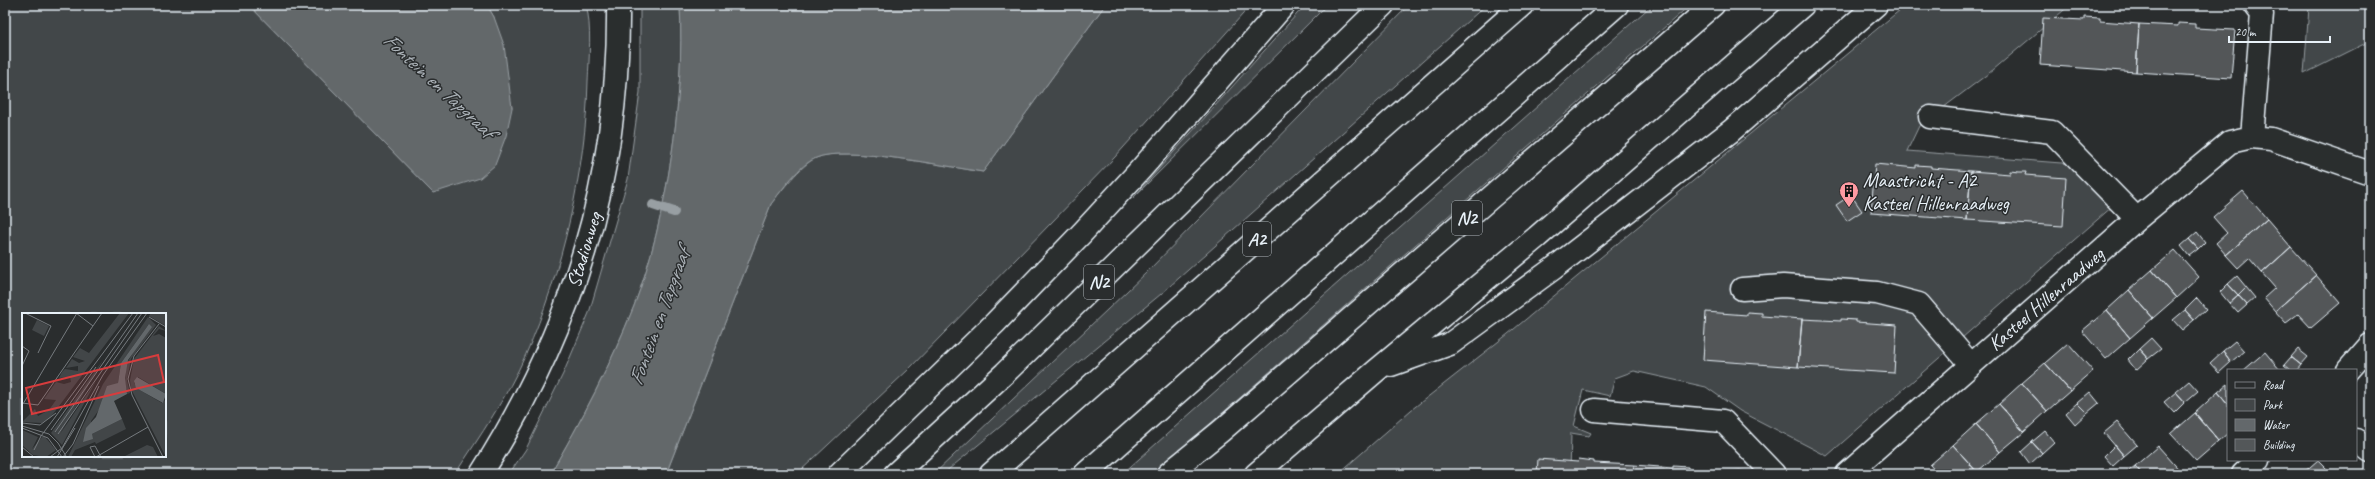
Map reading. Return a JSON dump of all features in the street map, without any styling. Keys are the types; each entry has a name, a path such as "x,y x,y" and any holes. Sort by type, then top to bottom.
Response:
{"main road":[{"name":"Stadionweg","path":"480,474 507,431 541,367 570,294 588,238 601,192 614,110 618,5"},
{"name":"N2","path":"839,474 995,323 1082,233 1141,170 1284,5"},
{"name":"N2","path":"1300,85 1365,5"},
{"name":"N2","path":"895,474 1005,373 1383,5"},
{"name":"A2","path":"991,474 1523,5"},
{"path":"1085,474 1617,5"},
{"name":"N2","path":"1168,474 1221,431 1713,5"},
{"path":"1256,474 1377,370 1537,238 1803,5"},
{"path":"1377,370 1450,344 1554,268 1730,131 1876,5"},
{"path":"2252,136 2262,14 2255,5"},
{"path":"1930,117 2052,132 2137,219"},
{"name":"Kasteel Hillenraadweg","path":"1847,474 2137,219 2230,142 2252,136 2271,139 2370,173"},
{"path":"1742,289 1783,286 1877,293 1919,304 1971,366"},
{"path":"2349,369 2370,345"},
{"path":"1594,410 1723,421 1774,474"},
{"path":"2357,441 2370,452"},
{"path":"2243,474 2257,461"}],"green space":[{"path":"5,5 249,5 433,193 512,108 494,17 487,5 586,5 590,43 583,149 570,220 561,255 551,290 539,323 519,370 493,416 455,474 5,474"},
{"path":"640,5 680,5 681,41 680,78 671,158 656,236 646,272 634,306 606,370 585,412 550,474 509,474 526,449 563,374 589,313 628,179 640,92"},
{"path":"1105,5 1251,5 1115,157 908,370 797,474 666,474 771,204 804,166 816,158 830,155 849,154 897,158 983,172"},
{"path":"1305,5 1327,5 1133,198"},
{"path":"1409,5 1486,5 1161,294 943,474 934,474 1146,273"},
{"path":"1652,5 1690,5 1163,465 1152,474 1122,474"},
{"path":"1906,5 2070,5 1993,70 1919,126 1907,151 2074,164 2113,206 1827,456 1740,411 1706,387 1634,371 1615,378 1610,396 1583,390 1574,426 1591,433 1589,436 1571,433 1570,474 1338,474 1411,410 1508,334"},
{"path":"2289,5 2370,5 2370,41 2304,74 2309,7"},
{"path":"1740,470 1753,474 1689,474"}],"water":[{"path":"249,5 487,5 494,17 504,45 512,108 506,136 495,165 480,178 433,193"},
{"path":"680,5 1105,5 983,172 897,158 849,154 830,155 816,158 803,166 797,172 771,204 666,474 550,474 585,412 616,349 646,272 664,197 676,118 680,78"}],"building":[{"path":"2084,17 2100,18 2100,21 2139,24 2136,72 2040,65 2043,18 2084,20"},
{"path":"2178,23 2195,24 2195,28 2235,30 2231,78 2136,72 2139,24 2178,26"},
{"path":"1875,164 1916,168 1916,165 1931,166 1931,168 1971,171 1967,220 1871,213"},
{"path":"1971,171 2010,174 2010,171 2026,172 2025,175 2066,178 2063,226 1967,220"},
{"path":"2243,191 2267,219 2226,255 2216,243 2227,233 2213,217"},
{"name":"Maastricht - A2 Kasteel Hillenraadweg","path":"1851,195 1862,211 1847,221 1836,205"},
{"path":"2267,219 2291,247 2262,273 2249,258 2238,268 2226,255"},
{"path":"2197,232 2205,242 2198,249 2189,239"},
{"path":"2189,239 2198,249 2189,256 2181,246"},
{"path":"2291,247 2316,275 2275,311 2264,298 2275,288 2262,273"},
{"path":"2175,250 2199,277 2176,298 2152,270"},
{"path":"2152,270 2176,298 2153,318 2129,290"},
{"path":"2316,275 2340,303 2311,328 2298,314 2286,323 2275,311"},
{"path":"2237,276 2246,287 2238,295 2228,284"},
{"path":"2228,284 2238,295 2229,303 2220,292"},
{"path":"2246,287 2255,298 2247,305 2238,295"},
{"path":"2129,290 2153,318 2130,338 2107,310"},
{"path":"2238,295 2247,305 2238,313 2229,303"},
{"path":"2197,298 2206,309 2194,320 2185,310"},
{"path":"2107,310 2130,338 2106,359 2082,331"},
{"path":"2185,310 2194,320 2182,330 2173,320"},
{"path":"1706,312 1747,315 1747,312 1762,313 1762,316 1802,319 1798,367 1703,360"},
{"path":"1802,319 1841,321 1841,319 1856,320 1856,322 1897,325 1894,373 1798,367"},
{"path":"2151,338 2161,349 2148,359 2139,349"},
{"path":"2235,341 2244,351 2231,362 2223,351"},
{"path":"2068,343 2093,371 2070,391 2045,363"},
{"path":"2139,349 2148,359 2136,370 2128,360"},
{"path":"2298,349 2308,357 2301,365 2291,357"},
{"path":"2223,351 2231,362 2219,373 2210,363"},
{"path":"2265,352 2279,369 2245,369"},
{"path":"2291,357 2301,365 2298,369 2289,369 2284,365"},
{"path":"2045,363 2070,391 2047,411 2022,383"},
{"path":"2189,381 2198,391 2185,402 2176,392"},
{"path":"2022,383 2047,411 2024,432 1999,404"},
{"path":"2227,385 2227,403 2218,392"},
{"path":"2090,392 2099,403 2087,413 2077,403"},
{"path":"2176,392 2185,402 2174,413 2164,402"},
{"path":"2218,392 2227,403 2227,434 2219,441 2195,413"},
{"path":"2077,403 2087,413 2075,424 2066,413"},
{"path":"1999,404 2024,432 2000,452 1976,424"},
{"path":"2195,413 2219,441 2196,461 2171,434"},
{"path":"2117,422 2137,445 2124,456 2104,433"},
{"path":"1976,424 2000,452 1977,472 1953,445"},
{"path":"2045,431 2054,442 2042,453 2032,442"},
{"path":"2032,442 2042,453 2030,464 2021,452"},
{"path":"1953,445 1977,472 1975,474 1938,474 1930,465"},
{"path":"2115,445 2124,456 2113,466 2104,456"},
{"path":"2158,446 2182,473 2181,474 2142,474 2135,466"},
{"path":"1538,459 1578,462 1579,459 1594,461 1594,463 1634,465 1633,474 1537,474"},
{"path":"2317,461 2319,461 2332,474 2302,474"},
{"path":"1634,465 1673,468 1673,466 1688,467 1688,469 1729,474 1633,474"},
{"path":"2135,466 2142,474 2125,474"}],"waterway":[{"name":"Fontein en Tapgraaf","path":"653,205 674,212"}],"place":[{"name":"Maastricht - A2 Kasteel Hillenraadweg","path":"1849,208"}]}
